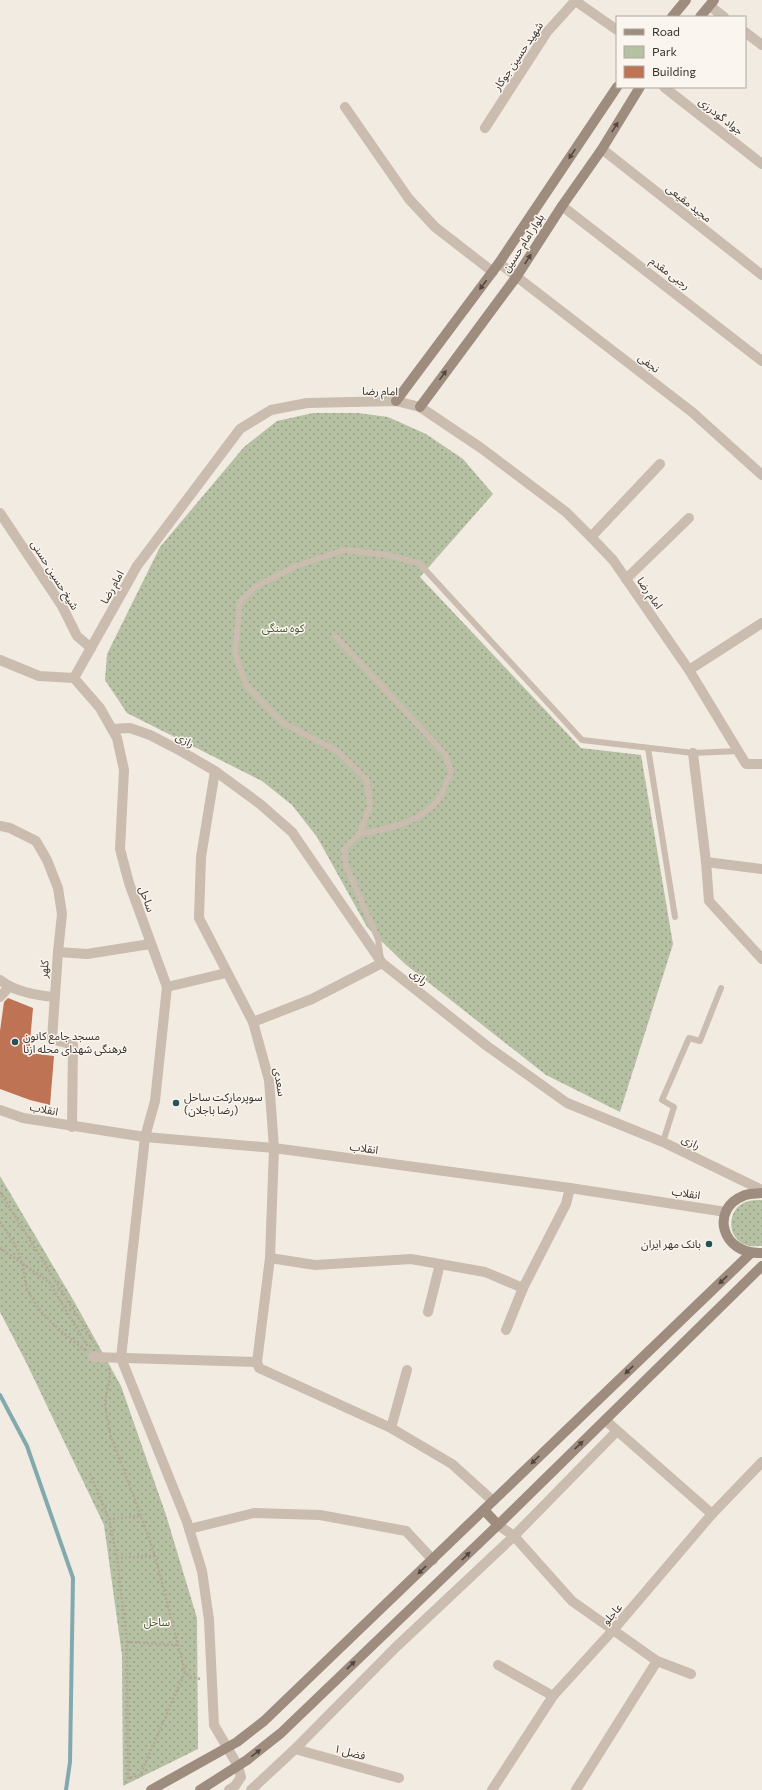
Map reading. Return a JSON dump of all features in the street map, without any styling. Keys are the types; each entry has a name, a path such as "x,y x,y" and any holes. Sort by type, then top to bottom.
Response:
{"main road":[{"path":"673,16 686,0"},
{"path":"701,16 712,3"},
{"name":"بلوار امام حسین","path":"396,401 493,272 616,88"},
{"name":"بلوار امام حسین","path":"420,407 517,276 562,206 602,149 639,88"},
{"path":"762,1193 744,1195 737,1199 730,1205 726,1212 724,1221 727,1237 739,1250 751,1253 762,1253"},
{"path":"151,1790 226,1749 264,1721 751,1253"},
{"path":"200,1790 238,1766 281,1734 498,1525 762,1266"},
{"path":"484,1510 498,1525"}],"street":[{"path":"574,0 616,29"},
{"name":"شهید حسین جوکار","path":"485,128 547,32 574,0"},
{"path":"712,3 723,16"},
{"path":"746,33 762,45"},
{"name":"جواد گودرزی","path":"665,88 762,164"},
{"path":"345,107 409,199 435,227 493,272"},
{"name":"مجید مقیعی","path":"602,149 762,275"},
{"name":"رجبی مقدم","path":"562,206 762,361"},
{"name":"نجفی","path":"499,263 692,412 762,475"},
{"name":"امام رضا","path":"74,678 137,566 240,429 271,410 307,403 396,401 420,407 481,448 566,512 613,560 689,670 746,764 762,764"},
{"path":"591,538 660,464"},
{"name":"شیخ حسین حسنی","path":"0,513 62,606 77,636 91,648"},
{"path":"626,579 689,518"},
{"path":"689,670 762,623"},
{"path":"0,660 39,676 74,678"},
{"name":"ساحل","path":"74,678 100,708 117,738 124,770 120,849 128,883 166,987 155,1101 145,1137 121,1358"},
{"name":"رازی","path":"112,729 130,728 150,735 215,771 260,804 292,832 382,962 487,1046 567,1103 663,1142 762,1190"},
{"path":"693,754 706,862 709,901 762,959"},
{"name":"سعدی","path":"215,771 201,857 199,918 226,973 253,1022 269,1080 274,1148 270,1258 257,1362"},
{"name":"کلهر","path":"0,826 10,828 36,841 47,860 58,888 62,914 54,997 52,1039 73,1045 72,1127"},
{"path":"706,862 762,869"},
{"path":"58,952 87,954 150,944"},
{"path":"253,1022 312,999 382,962"},
{"path":"166,987 226,973"},
{"path":"0,980 9,987 35,995 54,997"},
{"path":"0,997 9,987"},
{"name":"انقلاب","path":"0,1110 23,1118 72,1127 145,1137 274,1148 570,1188 726,1212"},
{"path":"506,1330 523,1288 566,1204 570,1188"},
{"path":"270,1258 315,1264 411,1259 485,1272 523,1288"},
{"path":"428,1312 440,1264"},
{"path":"93,1357 106,1356 121,1358 257,1362 259,1368 392,1428 452,1464 493,1501"},
{"path":"121,1358 189,1529 202,1571 209,1620 214,1725 226,1749 238,1766 241,1777 235,1786 229,1790"},
{"path":"392,1428 407,1370"},
{"path":"604,1420 712,1514"},
{"path":"251,1790 295,1749 395,1648 514,1536 617,1431"},
{"name":"عاجلو","path":"492,1790 554,1696 614,1629 712,1514 762,1462"},
{"path":"189,1529 254,1513 320,1515 406,1531 433,1560"},
{"path":"498,1525 514,1536 572,1601 614,1629 657,1661 691,1674"},
{"path":"576,1790 657,1661"},
{"path":"498,1665 554,1696"},
{"name":"فضل ۱","path":"295,1749 399,1778"}],"lane":[{"path":"382,962 378,939 346,866 344,849 360,833 370,806 367,780 339,752 283,723 246,685 235,653 240,601 256,587 296,566 344,550 387,555 418,564 582,740 693,754 738,751"},
{"path":"336,636 445,754 451,772 439,800 422,816 376,832 360,833"},
{"path":"648,748 675,917"},
{"path":"663,1142 674,1107 662,1100 688,1038 700,1041 720,988"}],"path":[{"path":"0,1192 92,1342 106,1356 110,1375 105,1403 110,1434 155,1556 185,1672 190,1677 212,1681"},
{"path":"0,1222 9,1234 22,1263 27,1289 34,1303 52,1323 93,1357"},
{"path":"0,1248 49,1282 93,1357"},
{"path":"90,1474 109,1519 117,1558 127,1642 128,1778 140,1775 185,1672"},
{"path":"109,1519 141,1516"},
{"path":"117,1558 155,1556"},
{"path":"127,1642 177,1645"}],"green space":[{"name":"کوه سنگی","path":"313,413 358,413 388,417 426,434 463,459 493,494 420,577 581,748 641,755 673,944 620,1112 546,1075 405,964 367,927 317,837 292,805 262,781 127,713 105,680 107,654 160,547 244,447 277,421"},
{"name":"ساحل","path":"0,1176 75,1303 121,1386 166,1515 197,1618 198,1749 123,1786 122,1655 104,1525 26,1362 0,1312"},
{"path":"762,1200 762,1246 745,1245 738,1240 734,1234 731,1222 733,1216 740,1205 750,1201"}],"building":[{"name":"مسجد جامع کانون فرهنگی شهدای محله ازنا","path":"8,998 33,1008 29,1053 54,1056 50,1105 30,1100 0,1089 0,1031 4,1002"}],"waterway":[{"path":"0,1395 27,1446 73,1578 70,1762 66,1790"}],"place":[{"name":"مسجد جامع کانون فرهنگی شهدای محله ازنا","path":"15,1042"},
{"name":"سوپرمارکت ساحل (رضا باجلان)","path":"176,1103"},
{"name":"بانک مهر ایران","path":"709,1244"}]}
